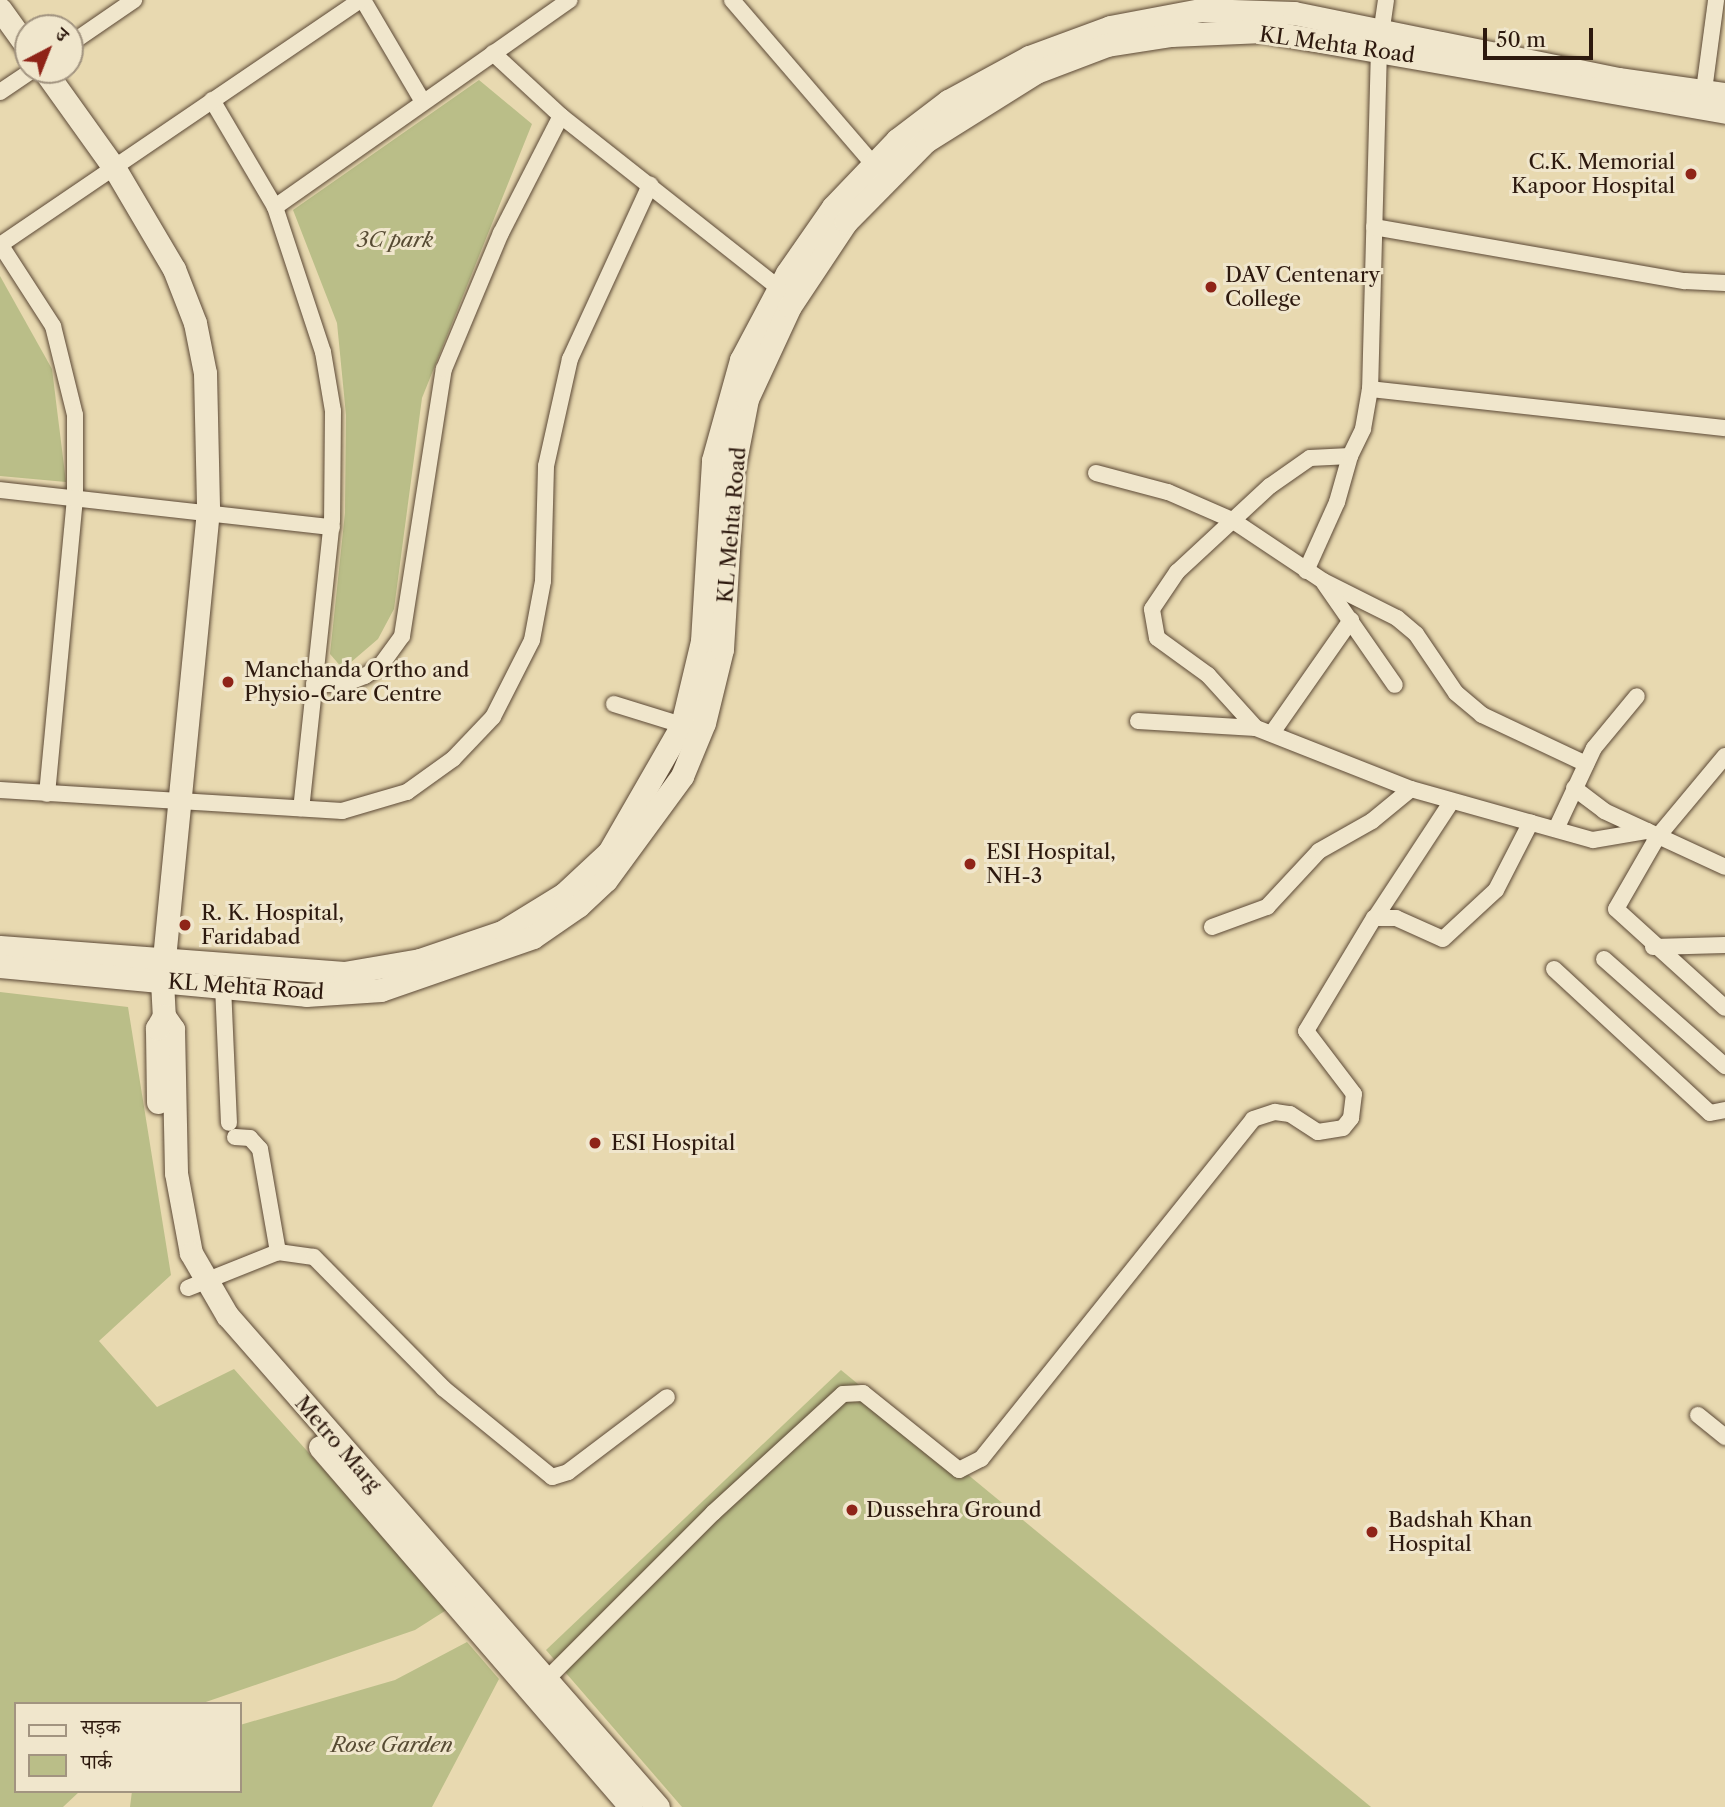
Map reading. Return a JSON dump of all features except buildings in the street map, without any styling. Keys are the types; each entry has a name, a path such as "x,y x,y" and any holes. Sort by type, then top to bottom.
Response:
{"street":[{"path":"84,35 135,0"},
{"path":"47,794 75,498 75,415 64,355 42,303 0,245 362,0 423,102"},
{"path":"275,207 570,0"},
{"path":"732,0 880,173"},
{"path":"1306,571 1337,502 1350,456 1363,429 1370,389 1380,39 1386,0"},
{"path":"1710,98 1716,0"},
{"path":"0,9 14,28"},
{"name":"KL Mehta Road","path":"0,947 163,972 223,986 314,995 381,990 533,937 606,880 682,776 704,723 722,649 733,471 747,399 790,306 880,173 948,101 1028,57 1110,27 1201,10 1294,13 1380,39 1618,79 1710,98 1725,112"},
{"path":"493,53 561,116 779,288"},
{"name":"Metro Marg","path":"54,84 115,169 174,269 195,323 210,436 208,510 182,804 163,972 164,1016 173,1029 176,1174 195,1284 631,1807"},
{"path":"212,100 275,207 323,352 331,398 332,527 301,808"},
{"path":"314,684 344,684 365,676 387,659 402,636 444,369 501,233 561,116"},
{"name":"KL Mehta Road","path":"0,966 163,972 344,974 419,960 502,932 564,894 609,852 682,725 702,640 713,460 741,360 779,288 833,207 880,173"},
{"path":"0,790 182,804 361,809 407,792 478,735 515,681 538,614 544,474 570,359 650,185"},
{"path":"1374,227 1685,281 1725,283"},
{"path":"1370,389 1725,428"},
{"path":"1256,728 1214,680 1157,638 1151,618 1167,582 1232,520 1310,458 1350,456"},
{"path":"1096,473 1168,492 1232,520 1306,571 1416,634 1456,693 1482,715 1586,764"},
{"path":"0,490 208,510 332,527"},
{"path":"1323,581 1395,685"},
{"path":"1272,733 1351,620"},
{"path":"1556,829 1586,764 1637,696"},
{"path":"614,704 682,725"},
{"path":"1138,721 1256,728 1410,789 1593,840 1652,833"},
{"path":"1725,756 1652,833 1616,909 1653,947 1725,1008"},
{"path":"1574,788 1652,833 1725,867"},
{"path":"1212,927 1267,907 1319,850 1372,821 1410,789"},
{"path":"544,1682 704,1522 843,1394 863,1393 953,1466 967,1469 1007,1429 1253,1119 1275,1112 1290,1114 1318,1132 1343,1128 1351,1118 1354,1094 1306,1031 1377,915 1452,801"},
{"path":"1377,915 1443,939 1496,890 1531,822"},
{"path":"1653,947 1725,946"},
{"path":"1604,959 1725,1066"},
{"path":"1554,969 1710,1113 1725,1110"},
{"path":"223,986 232,1130 250,1138 260,1149 278,1252"},
{"path":"195,1284 278,1252 319,1259 443,1388 546,1476 562,1476 667,1397"},
{"name":"Metro Marg","path":"195,1284 544,1682 658,1807"},
{"path":"1698,1415 1725,1437"}],"green space":[{"name":"3C park","path":"479,80 532,124 422,398 394,609 378,639 343,669 330,654 345,513 346,415 337,323 293,210"},
{"path":"0,276 52,369 66,482 0,476"},
{"path":"0,992 128,1007 171,1275 99,1341 157,1407 234,1369 448,1609 415,1630 206,1702 14,1702 14,1793 78,1793 63,1807 0,1807"},
{"name":"Dussehra Ground","path":"841,1370 1371,1807 682,1807 546,1650"},
{"name":"Rose Garden","path":"467,1642 499,1679 432,1807 130,1807 132,1793 242,1793 242,1724 395,1680"}],"place":[{"name":"C.K. Memorial Kapoor Hospital","path":"1691,174"},
{"name":"DAV Centenary College","path":"1211,287"},
{"name":"Manchanda Ortho and Physio-Care Centre","path":"228,682"},
{"name":"ESI Hospital, NH-3","path":"970,864"},
{"name":"R. K. Hospital, Faridabad","path":"185,925"},
{"name":"ESI Hospital","path":"595,1143"},
{"name":"Dussehra Ground","path":"852,1510"},
{"name":"Badshah Khan Hospital","path":"1372,1532"}]}
